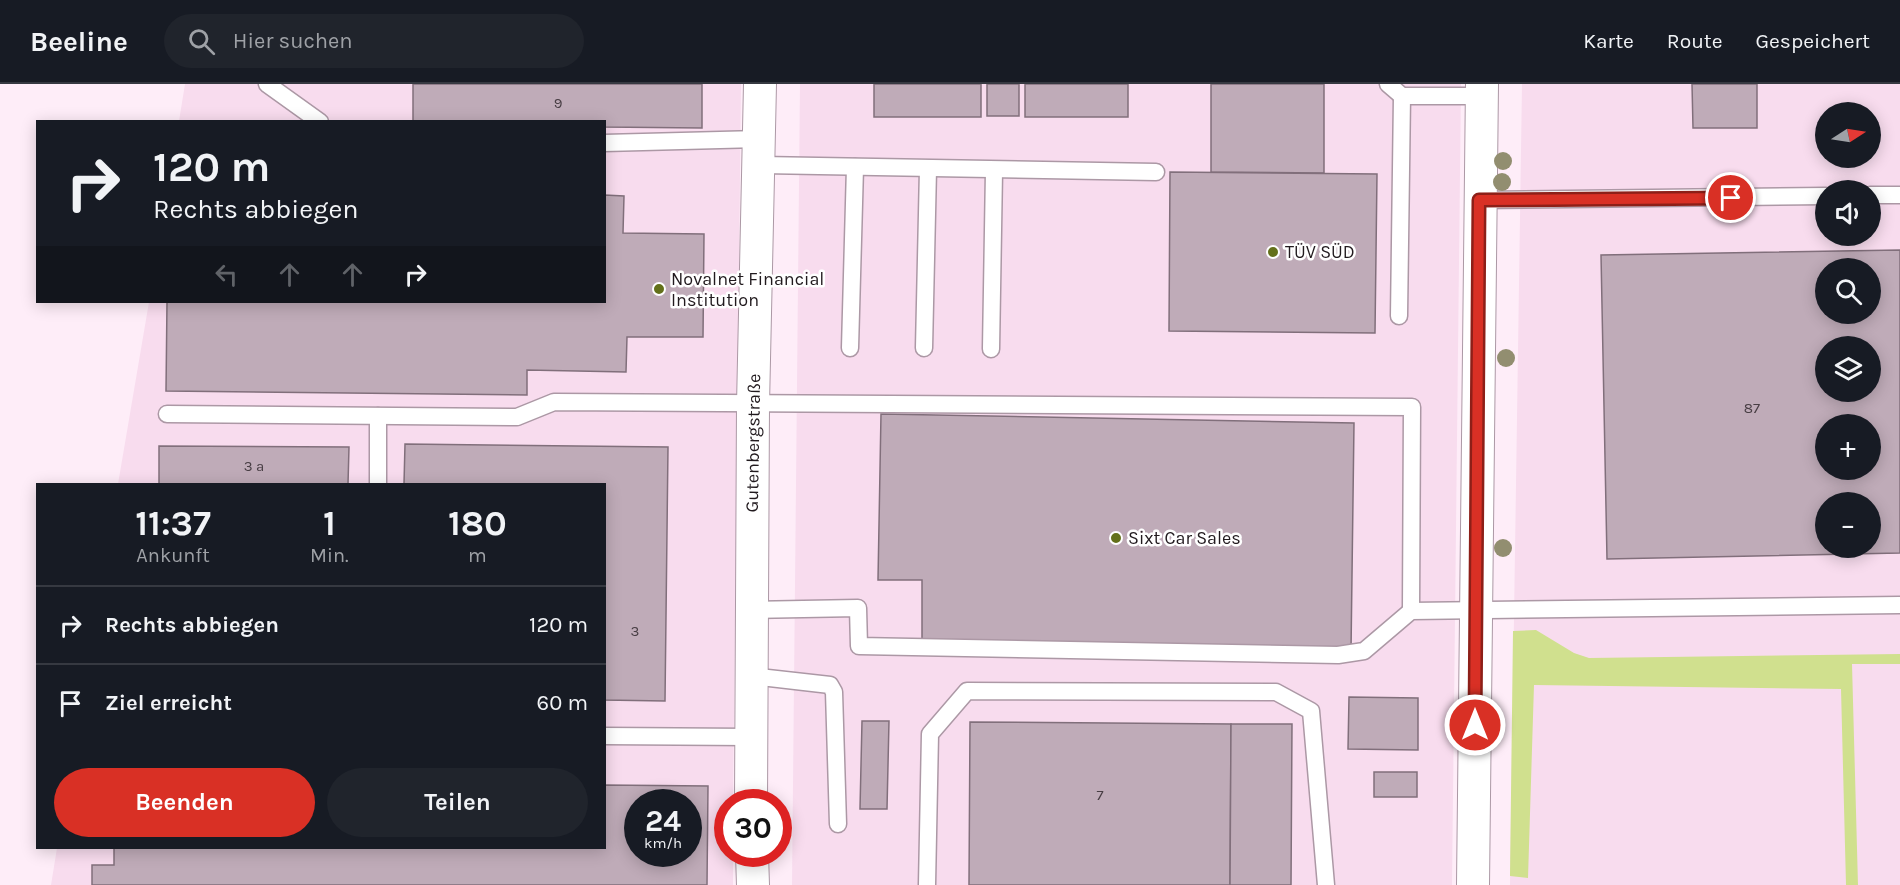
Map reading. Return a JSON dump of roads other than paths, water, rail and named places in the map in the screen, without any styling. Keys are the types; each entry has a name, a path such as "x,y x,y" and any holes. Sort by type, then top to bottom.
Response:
{"street":[{"name":"Gutenbergstraße","path":"751,789 753,405 760,84"},
{"path":"1473,885 1482,90"},
{"path":"752,867 753,885"}],"lane":[{"path":"267,84 317,120"},
{"path":"1388,84 1402,96 1482,90"},
{"path":"1399,316 1402,96"},
{"path":"606,142 758,152 855,167 1156,172"},
{"path":"850,348 855,167"},
{"path":"924,348 928,169"},
{"path":"991,349 994,171"},
{"path":"1881,195 1900,195"},
{"path":"1479,200 1815,196"},
{"path":"167,414 517,417 554,402 753,405 1034,403 1412,407 1411,611"},
{"path":"378,416 378,483"},
{"path":"751,610 858,608 859,646 1338,655 1364,651 1411,611 1900,605"},
{"path":"751,676 830,685 834,692 838,824"},
{"path":"927,885 930,734 967,691 979,691 1276,692 1311,711 1326,885"},
{"path":"606,736 750,737"}],"place":[{"name":"TÜV SÜD","path":"1273,252"},
{"name":"Novalnet Financial Institution","path":"659,289"},
{"name":"Sixt Car Sales","path":"1116,538"}]}
